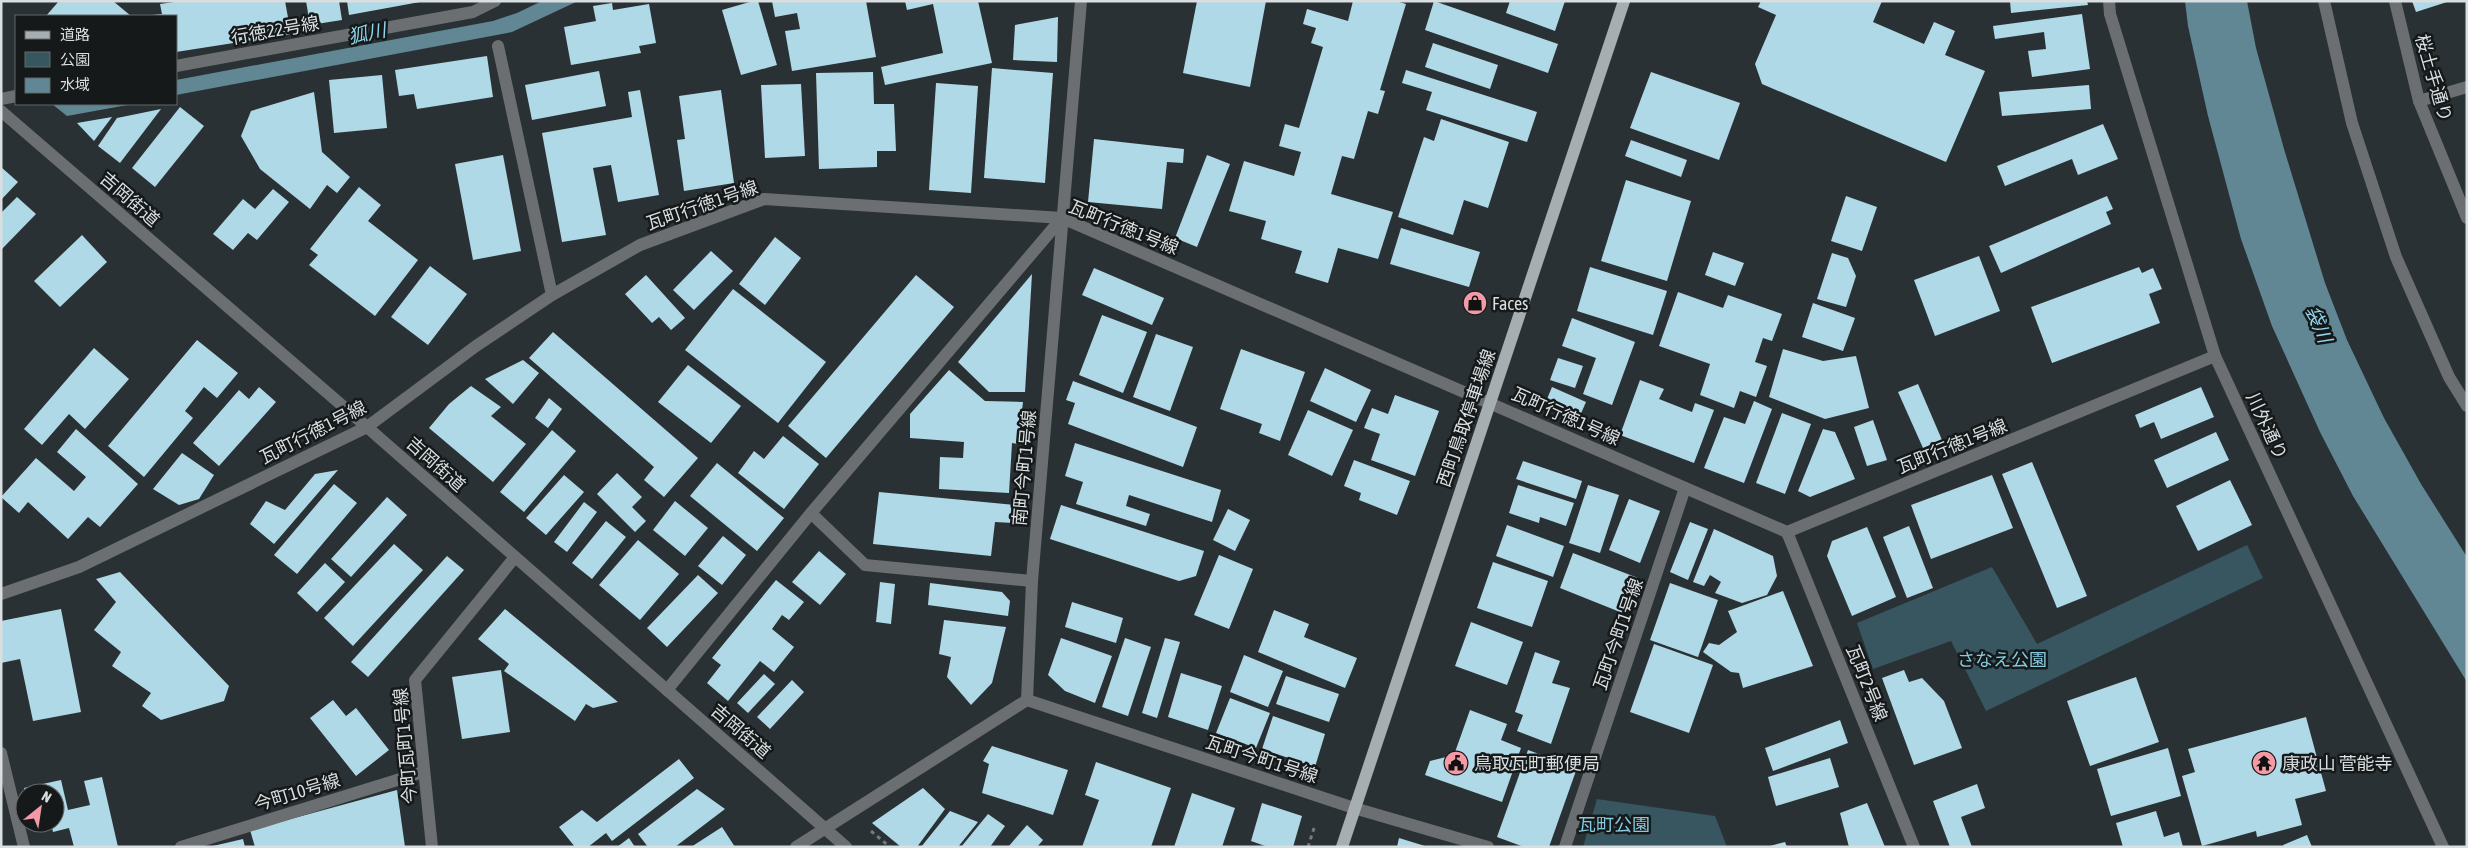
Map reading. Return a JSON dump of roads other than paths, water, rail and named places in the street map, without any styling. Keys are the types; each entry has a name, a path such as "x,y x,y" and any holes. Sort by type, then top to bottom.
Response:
{"main road":[{"name":"西町鳥取停車場線","path":"1342,847 1624,1"}],"street":[{"name":"行徳22号線","path":"178,66 473,12 495,1"},
{"name":"南町今町1号線","path":"1027,700 1032,581 1081,1"},
{"name":"川外通り","path":"2109,1 2110,14 2215,356 2443,847"},
{"path":"2324,1 2352,123 2396,257 2449,377 2467,406"},
{"name":"桜土手通り","path":"2395,1 2419,101 2467,218"},
{"path":"498,46 552,295"},
{"path":"2419,101 2467,87"},
{"path":"1,99 15,96"},
{"name":"吉岡街道","path":"1,111 368,427 846,847"},
{"name":"瓦町行徳1号線","path":"1,594 79,567 368,427 476,346 552,295 640,245 764,199 1062,218 1787,532 2215,356"},
{"path":"667,690 812,513 1062,218"},
{"name":"瓦町今町1号線","path":"1565,847 1685,488"},
{"path":"812,513 865,565 1032,581"},
{"name":"瓦町2号線","path":"1787,532 1914,847"},
{"name":"今町瓦町1号線","path":"432,847 415,680 514,557"},
{"path":"796,847 1027,700"},
{"name":"瓦町今町1号線","path":"1027,700 1354,808 1488,847"},
{"path":"1,753 24,847"},
{"name":"今町10号線","path":"180,847 423,772"}],"water":[{"path":"542,1 578,1 512,32 178,95 178,80 493,21 517,13"},
{"name":"袋川","path":"2185,1 2247,1 2256,48 2284,149 2325,283 2347,340 2384,418 2421,484 2467,557 2467,682 2353,496 2320,432 2272,326 2241,239 2208,116 2188,26"},
{"path":"53,105 128,105 67,116"}],"place":[{"name":"Faces","path":"1475,303"},
{"name":"鳥取瓦町郵便局","path":"1456,763"},
{"name":"康政山 菅能寺","path":"2264,763"}],"water label":[{"name":"狐川","path":"367,33"}],"park label":[{"name":"さなえ公園","path":"2002,659"},
{"name":"瓦町公園","path":"1614,824"}]}
